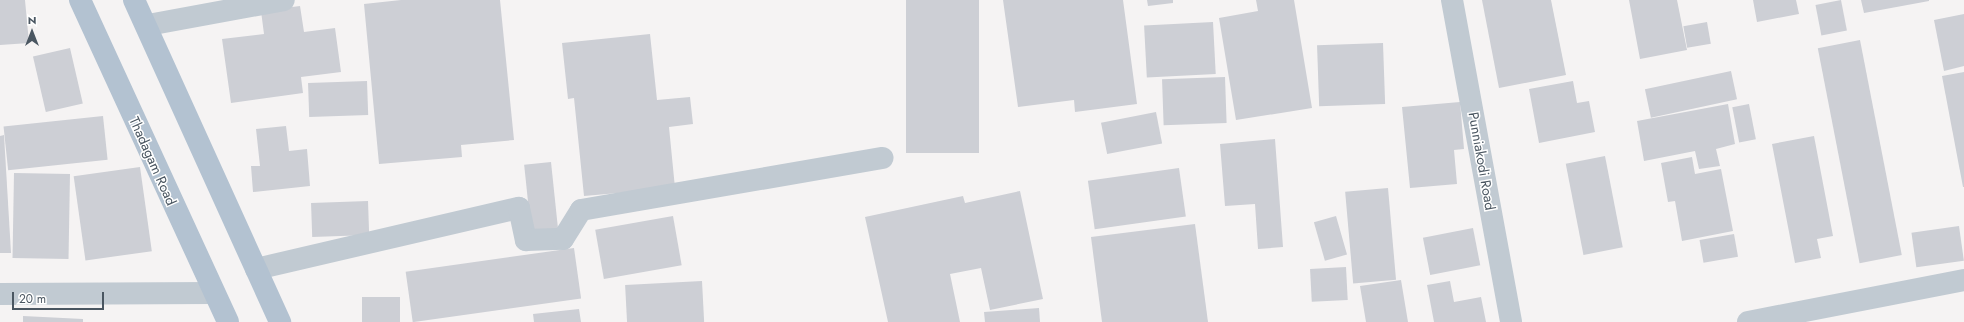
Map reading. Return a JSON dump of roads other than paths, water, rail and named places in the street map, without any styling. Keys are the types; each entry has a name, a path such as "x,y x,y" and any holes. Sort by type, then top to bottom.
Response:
{"main road":[{"name":"Thadagam Road","path":"80,0 213,293 228,322"},
{"path":"134,0 148,25 280,322"}],"street":[{"path":"148,25 284,0"},
{"name":"Punniakodi Road","path":"1452,0 1511,322"},
{"path":"256,269 519,208 526,240 563,239 581,210 882,158"},
{"path":"1748,322 1964,280"},
{"path":"0,294 213,293"}]}
